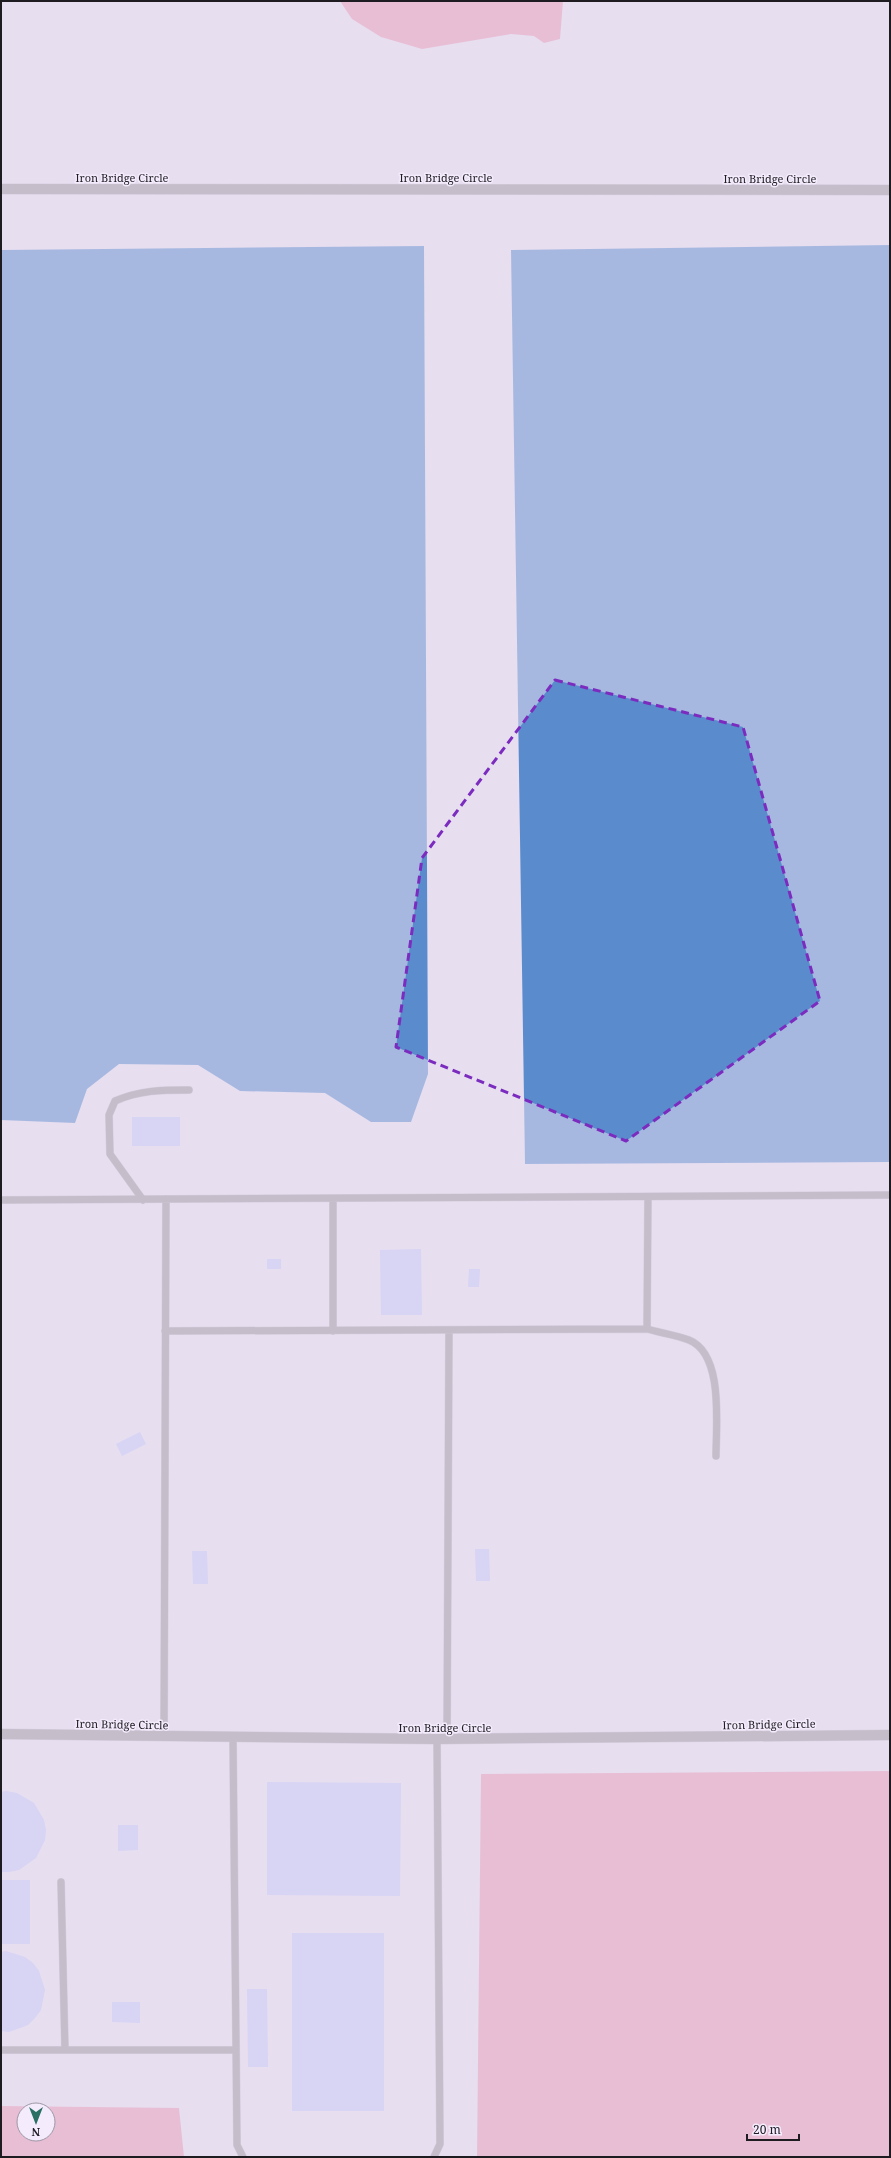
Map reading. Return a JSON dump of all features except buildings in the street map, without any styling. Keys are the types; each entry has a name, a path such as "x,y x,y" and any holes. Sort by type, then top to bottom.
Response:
{"street":[{"name":"Iron Bridge Circle","path":"1,189 890,190"},
{"name":"Iron Bridge Circle","path":"1,1734 233,1738 442,1739 890,1735"}],"lane":[{"path":"143,1200 110,1154 109,1115 115,1101 129,1094 148,1090 189,1090"},
{"path":"1,1200 890,1195"},
{"path":"647,1330 648,1196"},
{"path":"164,1736 166,1199"},
{"path":"333,1199 333,1331"},
{"path":"434,2157 440,2144 442,1739 449,1330"},
{"path":"165,1331 647,1330 690,1340 704,1352 715,1380 716,1456"},
{"path":"233,1738 237,2145 243,2157"},
{"path":"61,1882 65,2050"},
{"path":"1,2050 236,2050"}],"highlighted area":[{"path":"555,680 743,727 820,1001 626,1141 396,1047 422,858"}],"shaded area":[{"path":"340,1 563,1 560,39 544,43 534,36 511,34 422,49 381,37 352,19"},
{"path":"890,1771 890,2157 477,2157 481,1774"},
{"path":"1,2106 16,2106 16,2142 56,2142 56,2107 179,2108 184,2157 1,2157"}],"water":[{"path":"890,245 890,1162 525,1164 511,250"},
{"path":"424,246 428,1074 411,1122 371,1122 325,1093 240,1091 198,1065 119,1064 87,1089 75,1123 1,1120 1,250"}]}
